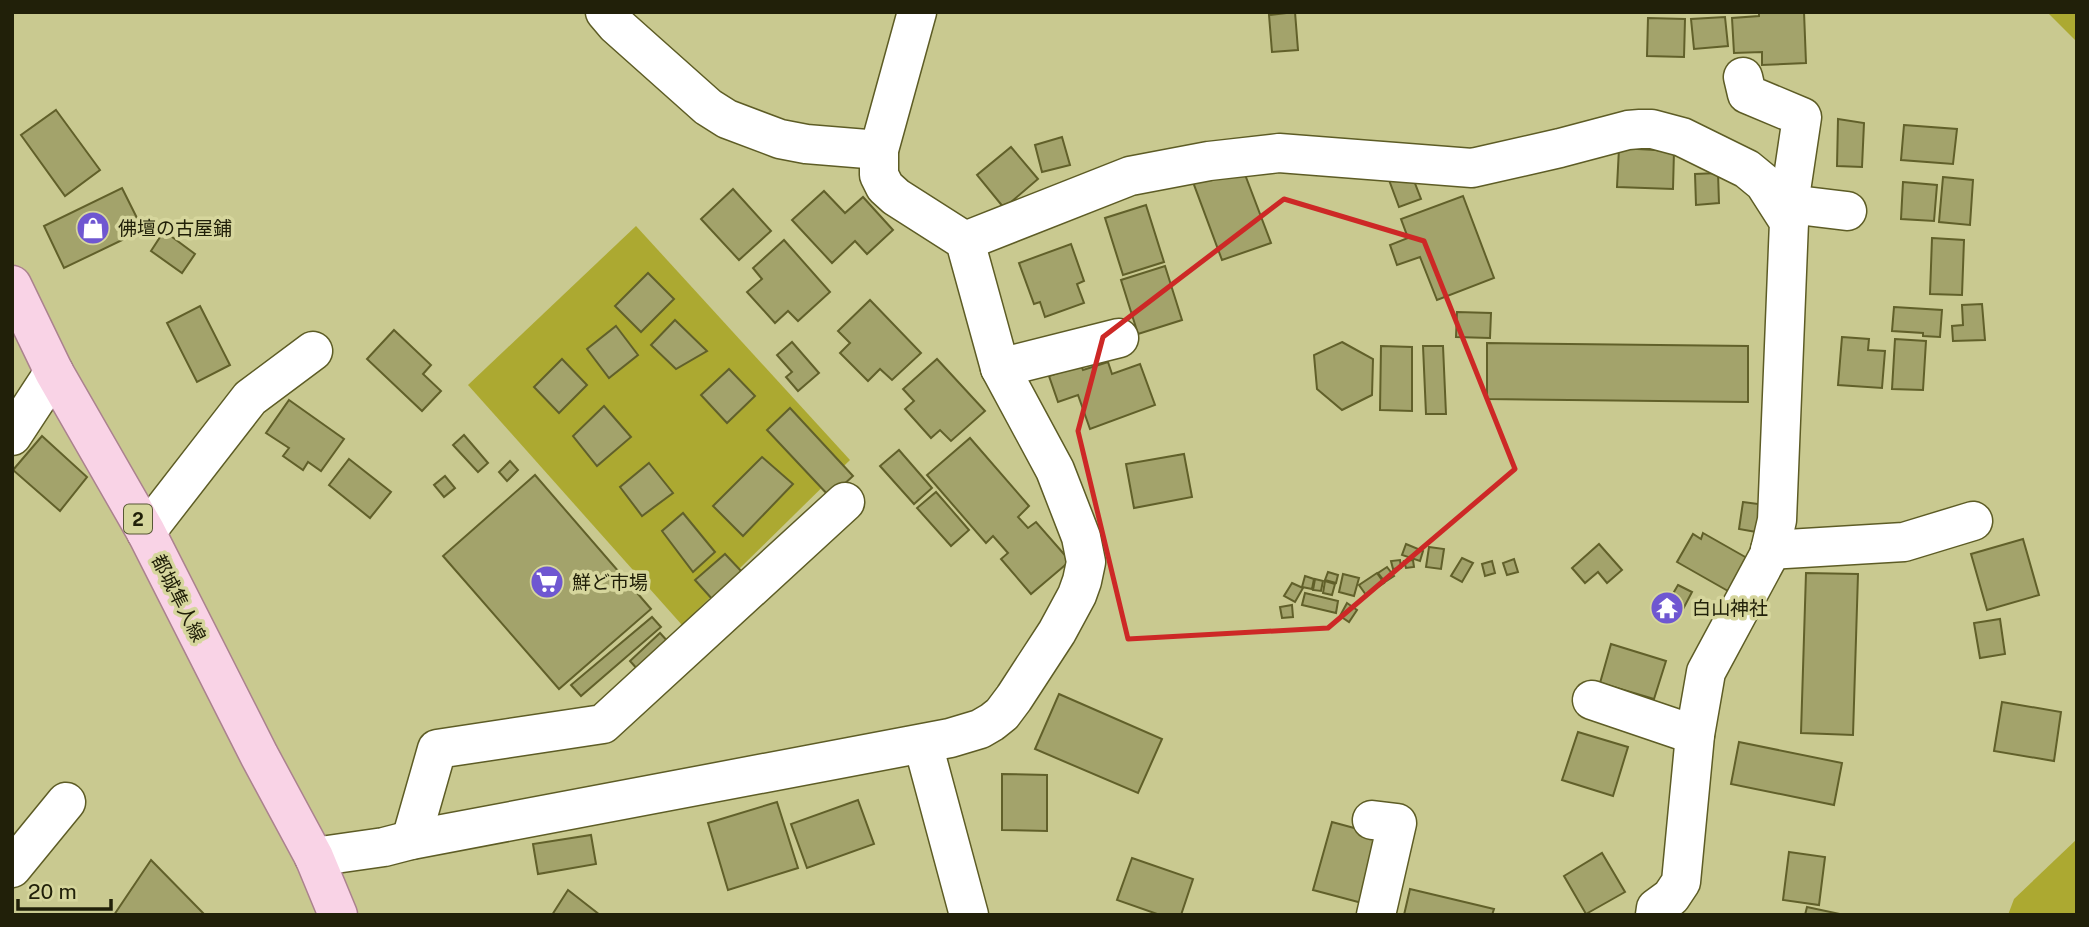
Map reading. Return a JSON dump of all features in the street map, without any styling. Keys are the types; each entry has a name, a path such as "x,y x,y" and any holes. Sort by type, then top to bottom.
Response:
{"main road":[{"name":"都城隼人線","path":"12,285 54,372 146,532 314,857 338,915"}],"street":[{"path":"605,12 684,86 727,120 780,139 879,150"},
{"path":"314,857 384,848 411,840 923,744 980,729 1002,714 1025,683 1057,632 1083,581 1086,562 1081,537 1055,470 1000,368 965,241 896,197 885,187 879,175 879,150 917,12"},
{"path":"1662,911 1681,881 1695,735 1706,672 1769,555 1777,520 1789,213 1802,117 1747,94 1743,77"},
{"path":"965,241 1130,176 1209,162 1279,153 1472,168 1640,129 1682,136 1747,169 1764,183 1789,213"},
{"path":"1789,213 1847,211"},
{"path":"1000,368 1119,338"},
{"path":"146,532 250,398 313,351"},
{"path":"12,436 54,372"},
{"path":"411,840 437,749 603,724 845,502"},
{"path":"1770,550 1905,542 1973,521"},
{"path":"1592,700 1695,735"},
{"path":"923,744 969,915"},
{"path":"12,868 66,802"},
{"path":"1372,820 1397,823 1376,915"}],"highlighted area":[{"path":"1284,199 1424,241 1515,469 1328,628 1128,639 1078,431 1103,337"}],"shaded area":[{"path":"2047,12 2077,12 2077,42"},
{"path":"636,226 850,460 682,625 468,385"},
{"path":"2077,839 2077,915 2008,915 2014,899"}],"building":[{"path":"1295,12 1298,50 1272,52 1269,15"},
{"path":"1759,12 1804,12 1806,63 1762,65 1762,52 1734,53 1732,18 1759,16"},
{"path":"1725,17 1728,46 1694,49 1691,19"},
{"path":"1648,18 1685,19 1684,57 1647,56"},
{"path":"56,110 100,170 65,196 21,135"},
{"path":"1838,119 1864,123 1862,167 1837,166"},
{"path":"1904,125 1957,129 1953,164 1901,160"},
{"path":"1062,137 1070,165 1042,172 1035,145"},
{"path":"1011,147 1038,179 1004,208 977,175"},
{"path":"1619,148 1674,151 1673,189 1617,187"},
{"path":"1241,164 1271,243 1222,260 1193,182"},
{"path":"1411,173 1421,199 1399,207 1389,180"},
{"path":"1718,173 1719,203 1696,205 1695,174"},
{"path":"1943,177 1973,180 1970,225 1939,222"},
{"path":"1903,182 1937,185 1934,221 1901,219"},
{"name":"佛壇の古屋鋪","path":"122,188 143,230 64,268 44,226"},
{"path":"733,189 771,231 739,260 701,219"},
{"path":"824,191 845,213 863,197 893,230 867,254 855,241 832,263 792,220"},
{"path":"1463,196 1494,278 1437,300 1420,257 1397,265 1390,245 1408,238 1401,219"},
{"path":"1146,205 1164,262 1123,275 1105,218"},
{"path":"164,231 195,254 182,273 151,251"},
{"path":"1932,238 1964,240 1962,295 1930,294"},
{"path":"784,240 830,292 798,321 788,311 775,323 747,292 762,279 753,268"},
{"path":"1071,244 1084,281 1077,284 1084,303 1045,317 1040,302 1034,304 1019,263"},
{"path":"1165,266 1182,320 1138,334 1121,280"},
{"path":"648,273 674,299 641,332 615,306"},
{"path":"870,300 921,353 892,380 880,369 868,381 840,353 850,343 838,331"},
{"path":"1982,304 1985,340 1953,341 1952,326 1963,325 1962,305"},
{"path":"200,306 230,365 197,382 167,323"},
{"path":"1894,307 1942,310 1940,337 1892,331"},
{"path":"1457,312 1491,313 1490,338 1456,337"},
{"path":"675,320 707,351 676,369 651,345"},
{"path":"616,326 638,355 609,378 587,349"},
{"path":"394,330 431,365 423,374 441,391 422,411 367,359"},
{"path":"1842,337 1869,339 1868,350 1885,351 1882,388 1838,385"},
{"path":"1895,339 1926,341 1923,390 1892,389"},
{"path":"792,342 819,373 798,391 786,377 792,372 777,355"},
{"path":"1342,342 1373,359 1372,395 1342,410 1317,389 1314,355"},
{"path":"1487,343 1748,346 1748,402 1487,399"},
{"path":"1381,346 1412,347 1412,411 1380,410"},
{"path":"1423,346 1443,346 1446,414 1426,414"},
{"path":"562,359 587,385 559,413 534,387"},
{"path":"937,359 985,411 951,441 940,430 931,438 905,409 914,401 903,389"},
{"path":"1108,362 1112,374 1140,364 1155,405 1090,429 1078,395 1058,402 1049,376 1081,365 1083,370"},
{"path":"729,369 755,396 727,423 701,395"},
{"path":"289,400 344,439 321,471 308,462 303,470 283,456 289,448 266,433"},
{"path":"604,406 631,437 597,466 573,436"},
{"path":"790,408 853,476 830,497 767,430"},
{"path":"464,435 488,463 478,472 453,445"},
{"path":"42,436 87,477 60,511 13,470"},
{"path":"970,438 1029,506 1018,517 1028,528 1036,522 1070,561 1031,594 1001,559 1008,553 993,536 986,543 927,475"},
{"path":"899,450 932,488 914,504 880,466"},
{"path":"1184,454 1192,497 1134,508 1126,464"},
{"path":"762,457 793,484 743,536 713,506"},
{"path":"349,459 391,492 370,518 329,485"},
{"path":"510,461 518,470 507,481 499,472"},
{"path":"649,463 673,493 642,516 620,487"},
{"name":"鮮ど市場","path":"535,475 651,609 559,689 443,556"},
{"path":"445,476 455,488 444,497 434,485"},
{"path":"936,492 969,530 951,546 917,508"},
{"path":"1743,502 1766,505 1762,533 1739,529"},
{"path":"683,513 715,552 693,572 662,531"},
{"path":"1703,533 1747,558 1728,591 1677,562 1693,534 1701,539"},
{"path":"2023,539 2039,595 1987,610 1971,554"},
{"path":"1406,544 1423,551 1420,561 1402,555"},
{"path":"1599,544 1622,570 1607,583 1598,572 1585,583 1572,568"},
{"path":"1429,547 1444,549 1441,569 1426,567"},
{"path":"725,554 743,573 713,600 695,580"},
{"path":"1462,558 1473,563 1462,582 1451,576"},
{"path":"1514,559 1518,572 1507,575 1503,563"},
{"path":"1400,560 1401,568 1393,569 1391,561"},
{"path":"1413,560 1414,567 1406,568 1404,561"},
{"path":"1492,561 1495,573 1485,576 1482,564"},
{"path":"1387,567 1394,576 1385,582 1378,573"},
{"path":"1328,572 1338,575 1336,583 1325,580"},
{"path":"1377,573 1384,583 1366,595 1359,585"},
{"path":"1806,573 1858,574 1853,735 1801,733"},
{"path":"1343,574 1359,578 1354,596 1339,592"},
{"path":"1305,576 1314,579 1312,589 1302,587"},
{"path":"1315,579 1323,581 1321,591 1313,590"},
{"path":"1325,581 1335,584 1332,595 1323,593"},
{"path":"1292,583 1303,588 1295,602 1284,596"},
{"path":"1678,585 1692,592 1681,613 1667,604"},
{"path":"1305,593 1338,601 1336,613 1302,605"},
{"path":"1347,603 1357,610 1349,622 1340,616"},
{"path":"1292,605 1293,617 1282,618 1280,607"},
{"path":"652,617 661,627 581,696 571,685"},
{"path":"2000,619 2005,654 1980,658 1974,623"},
{"path":"660,633 670,644 639,671 630,661"},
{"path":"1611,644 1666,661 1654,699 1600,683"},
{"path":"1059,694 1162,739 1138,793 1035,749"},
{"path":"2002,702 2061,712 2054,761 1994,751"},
{"path":"1578,732 1628,747 1613,796 1562,780"},
{"path":"1739,742 1842,763 1834,805 1731,784"},
{"path":"1002,774 1047,775 1047,831 1002,830"},
{"path":"858,800 874,844 807,868 791,824"},
{"path":"777,802 798,868 728,890 708,823"},
{"path":"1332,822 1380,835 1362,903 1313,890"},
{"path":"591,835 596,864 538,874 533,844"},
{"path":"1789,852 1825,857 1819,905 1783,900"},
{"path":"1602,853 1625,892 1586,914 1564,876"},
{"path":"1132,858 1193,879 1181,915 1160,915 1117,900"},
{"path":"151,860 205,915 114,915"},
{"path":"1410,889 1494,909 1492,915 1404,915"},
{"path":"568,890 600,915 552,915"},
{"path":"1807,907 1840,914 1840,915 1805,915"}],"place":[{"name":"佛壇の古屋鋪","path":"93,228"},
{"name":"鮮ど市場","path":"547,582"},
{"name":"白山神社","path":"1667,608"}]}
